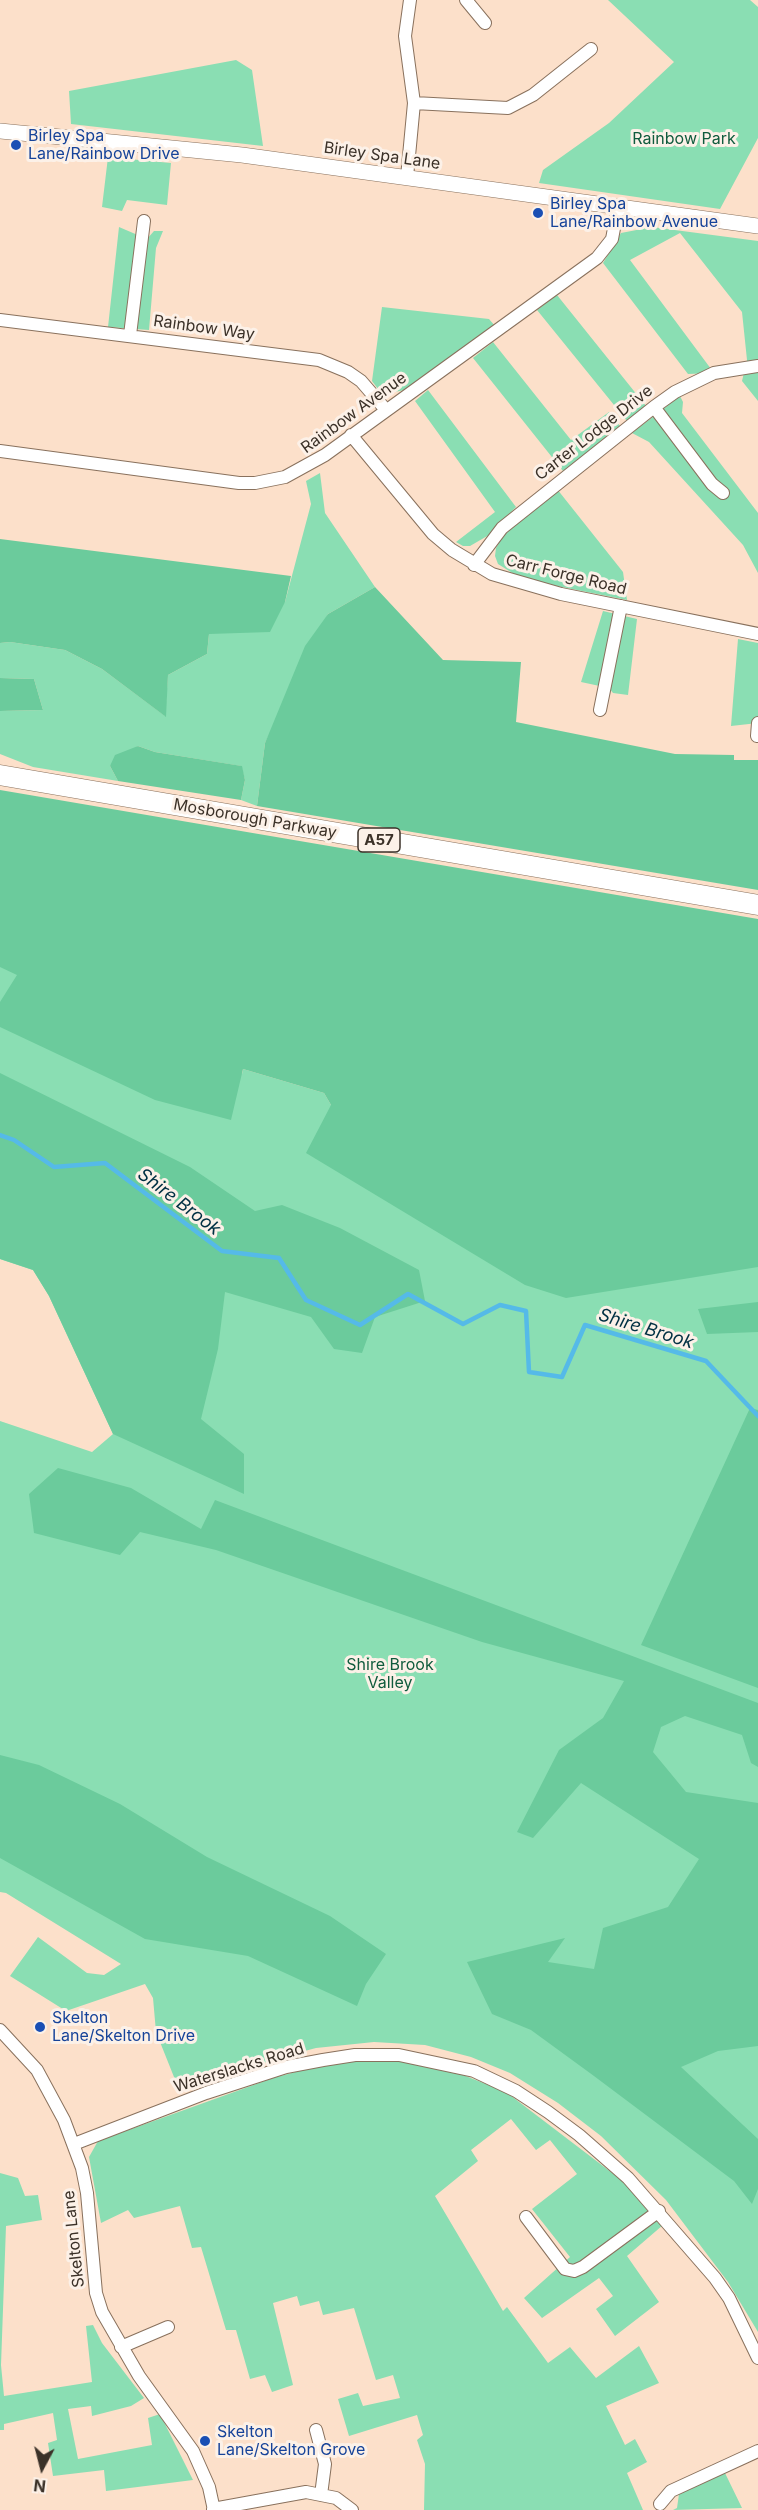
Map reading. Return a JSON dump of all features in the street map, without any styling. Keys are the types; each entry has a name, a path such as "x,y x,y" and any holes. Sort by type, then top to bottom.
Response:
{"highway":[{"name":"Mosborough Parkway","path":"0,775 758,905"}],"street":[{"path":"407,177 414,103 405,36 410,0"},
{"path":"466,0 486,23"},
{"path":"414,103 508,108 533,95 591,50"},
{"name":"Birley Spa Lane","path":"0,131 242,155 758,226"},
{"name":"Rainbow Avenue","path":"0,451 255,483 285,477 306,468 597,258 612,239 618,207"},
{"path":"130,334 144,221"},
{"name":"Rainbow Way","path":"0,320 130,334 319,360 348,372 361,381 386,410"},
{"name":"Carter Lodge Drive","path":"474,565 502,528 654,406 675,392 714,373 758,366"},
{"path":"654,406 711,484 723,494"},
{"name":"Carr Forge Road","path":"351,435 433,534 474,565 513,582 758,634"},
{"path":"600,710 621,606"},
{"name":"Skelton Lane","path":"0,2030 37,2070 74,2144 87,2193 96,2293 110,2329 121,2347 193,2451 209,2487 213,2509"},
{"name":"Waterslacks Road","path":"74,2144 206,2093 286,2067 355,2055 399,2055 474,2071 516,2091 579,2135 628,2178 659,2211 729,2298 758,2358"},
{"path":"526,2217 565,2269 574,2271 659,2211"},
{"path":"121,2347 168,2327"},
{"path":"316,2430 325,2464 321,2494"},
{"path":"660,2504 671,2491 758,2451"},
{"path":"213,2509 306,2492 336,2498 352,2510"}],"green space":[{"name":"Rainbow Park","path":"608,0 750,0 758,7 758,138 720,209 539,183 543,170 609,123 674,62"},
{"path":"236,60 252,70 263,146 71,124 69,91"},
{"path":"108,157 171,163 167,205 127,200 122,211 102,207"},
{"path":"119,227 147,239 154,231 163,231 156,248 149,330 108,327"},
{"path":"652,227 758,241 758,401 742,381 747,360 742,312 680,233 630,260 714,373 688,374 603,263 621,233"},
{"path":"557,295 646,406 627,421 537,310"},
{"path":"382,307 489,319 495,326 405,390 389,393 378,389 372,381"},
{"path":"493,342 571,440 609,412 620,426 563,471 473,358"},
{"path":"428,390 516,507 489,535 470,546 463,546 456,542 495,512 415,401"},
{"path":"680,396 683,402 682,413 758,513 758,573 743,545 649,442 632,433"},
{"path":"320,473 325,513 375,587 328,614 265,743 257,806 241,800 245,780 241,766 155,752 138,746 110,766 118,781 33,767 0,754 0,711 43,710 34,679 0,678 0,643 10,642 65,650 102,669 165,716 168,675 207,654 209,634 285,602 311,504 306,481"},
{"path":"557,489 623,572 627,600 542,583 514,574 498,564 495,556 496,548 503,536"},
{"path":"0,539 291,576 285,602 270,632 209,634 207,654 168,675 166,717 102,669 65,650 10,642 0,643"},
{"path":"375,587 443,660 521,662 516,722 675,754 734,755 734,760 758,760 758,890 257,806 265,743 305,646 328,614"},
{"path":"603,611 637,619 628,695 613,693 609,688 581,682"},
{"path":"738,639 758,643 758,723 731,726"},
{"path":"0,678 34,679 43,710 0,711"},
{"path":"138,746 155,752 242,766 245,780 241,800 118,781 110,766 115,755"},
{"path":"0,790 758,919 758,1267 566,1298 525,1285 306,1153 331,1105 324,1093 243,1069 231,1120 155,1100 0,1027 0,1002 17,975 0,967"},
{"name":"Shire Brook Valley","path":"0,951 242,1074 243,1069 324,1093 331,1105 758,1218 758,2332 728,2282 666,2200 601,2136 558,2103 510,2073 471,2057 425,2045 374,2042 316,2048 278,2058 180,2092 156,2032 153,1998 145,1984 66,2011 10,1976 38,1937 87,1973 104,1975 121,1964 6,1893 0,1892 0,1421 92,1452 113,1434 49,1296 33,1270 0,1259"},
{"path":"0,1073 190,1167 255,1211 282,1205 340,1228 419,1270 425,1301 375,1317 362,1353 334,1349 311,1317 225,1292 218,1349 201,1419 244,1454 244,1494 113,1434 49,1296 33,1270 0,1259"},
{"path":"758,1302 758,1332 707,1334 698,1309"},
{"path":"750,1408 758,1410 758,1688 641,1645"},
{"path":"58,1468 131,1488 201,1529 215,1500 758,1703 758,1767 751,1763 742,1735 685,1716 661,1727 653,1752 686,1792 758,1803 758,2046 718,2051 681,2067 758,2139 758,2189 752,2204 734,2181 594,2076 531,2030 492,2014 467,1962 565,1938 548,1962 594,1969 603,1928 668,1907 699,1859 581,1783 533,1838 517,1832 559,1750 603,1718 624,1681 482,1642 216,1550 140,1532 120,1555 34,1533 29,1494"},
{"path":"0,1755 39,1765 120,1804 207,1857 330,1916 386,1954 366,1984 357,2006 248,1956 145,1939 0,1858"},
{"path":"357,2061 417,2061 448,2069 506,2092 624,2182 663,2225 627,2256 659,2302 615,2336 596,2309 613,2296 599,2278 542,2318 524,2298 570,2257 532,2209 577,2174 550,2140 536,2150 511,2119 471,2150 478,2161 435,2196 503,2311 507,2307 548,2363 570,2347 596,2378 639,2346 659,2383 606,2406 625,2445 635,2439 647,2462 627,2473 643,2510 424,2510 425,2464 417,2440 423,2435 417,2415 349,2436 338,2399 358,2393 363,2406 400,2398 393,2375 376,2380 354,2308 323,2315 319,2301 300,2306 297,2296 273,2303 293,2385 272,2392 265,2375 250,2379 236,2330 226,2330 201,2247 192,2248 180,2206 134,2218 128,2210 101,2223 89,2157 98,2141 273,2078 325,2064"},
{"path":"0,2173 18,2178 25,2196 38,2195 42,2220 6,2226 1,2365 4,2396 92,2382 86,2326 93,2325 102,2343 144,2398 131,2406 92,2416 91,2406 68,2409 78,2459 152,2445 148,2418 160,2414 193,2480 106,2491 104,2470 53,2476 48,2443 57,2440 53,2413 4,2424 4,2430 0,2430"},
{"path":"725,2473 742,2508 673,2510 677,2508 679,2494"}],"waterway":[{"name":"Shire Brook","path":"0,1135 14,1140 54,1167 105,1163 222,1251 279,1258 306,1300 360,1325 408,1294 463,1324 500,1305 526,1311 529,1372 562,1377 585,1325 706,1361 758,1416"}],"place":[{"name":"Birley Spa Lane/Rainbow Drive","path":"16,145"},
{"name":"Birley Spa Lane/Rainbow Avenue","path":"538,213"},
{"name":"Skelton Lane/Skelton Drive","path":"40,2027"},
{"name":"Skelton Lane/Skelton Grove","path":"205,2441"}]}
